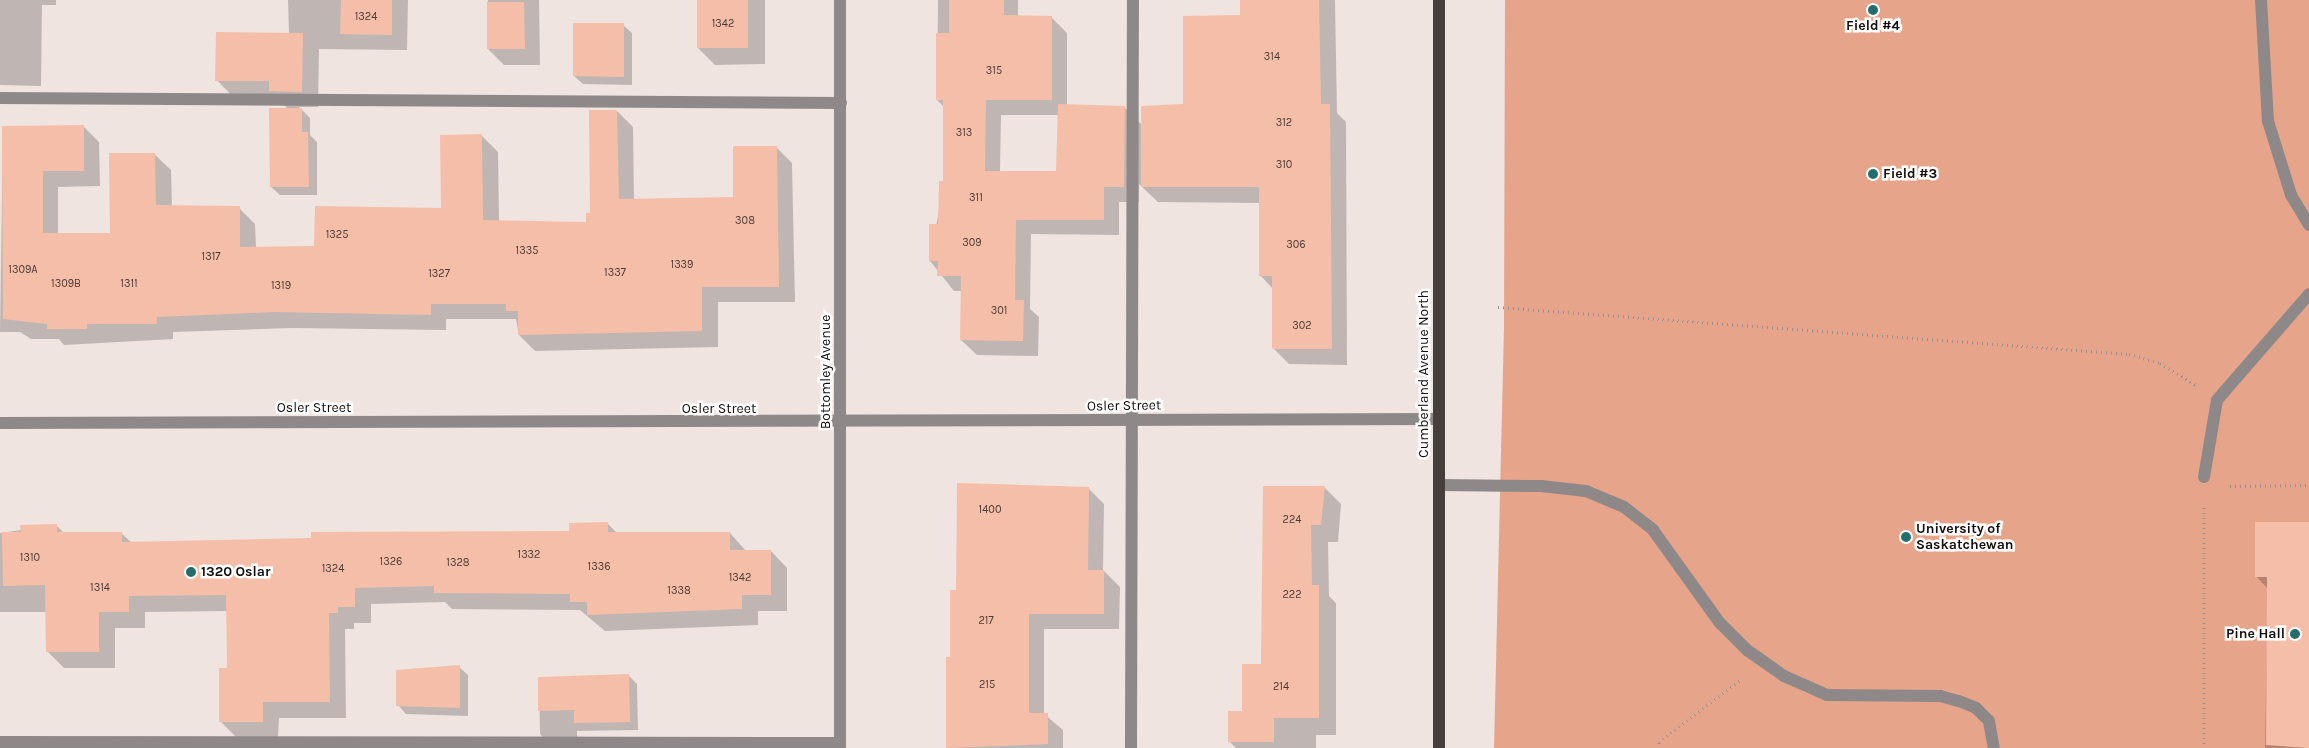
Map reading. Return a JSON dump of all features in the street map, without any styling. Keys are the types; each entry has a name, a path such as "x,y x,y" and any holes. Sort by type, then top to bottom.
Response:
{"main road":[{"name":"Cumberland Avenue North","path":"1439,0 1439,748"}],"street":[{"name":"Bottomley Avenue","path":"840,0 840,746"},
{"path":"1131,748 1135,421 1133,0"},
{"path":"2261,0 2268,122 2291,196 2309,225"},
{"path":"0,98 841,103"},
{"path":"2204,482 2217,400 2309,294"},
{"name":"Osler Street","path":"0,423 841,424 1438,419"},
{"path":"1439,485 1541,486 1586,491 1624,507 1653,530 1719,622 1747,650 1784,676 1827,696 1940,696 1959,700 1976,708 1989,721 1994,748"},
{"path":"0,742 840,746"}],"path":[{"path":"1498,307 2129,354 2160,363 2217,400"},
{"path":"2204,748 2204,482 2309,485"},
{"path":"1659,748 1659,742 1732,685 1752,674 1784,676"}],"shaded area":[{"name":"University of Saskatchewan","path":"1505,0 2309,0 2309,748 1494,748 1504,327"}],"building":[{"path":"341,0 392,0 392,35 340,34"},
{"path":"697,0 748,0 748,48 697,48"},
{"path":"949,0 1004,0 1004,15 1052,16 1052,100 986,100 985,171 1056,171 1058,104 1125,106 1124,187 1104,187 1104,220 1016,220 1015,300 1024,300 1023,341 960,340 961,276 937,276 938,261 929,261 929,224 938,224 939,181 943,181 943,100 936,100 936,33 949,33"},
{"path":"1240,0 1319,0 1321,104 1330,104 1332,349 1272,349 1272,276 1259,276 1259,187 1141,187 1141,106 1183,104 1183,16 1240,15"},
{"path":"487,2 524,2 525,49 487,49"},
{"path":"573,23 624,23 624,77 573,76"},
{"path":"216,32 303,33 302,92 269,91 269,81 215,81"},
{"path":"269,108 302,108 302,132 308,132 309,187 270,187"},
{"path":"589,110 617,110 619,199 733,197 733,146 777,146 779,287 702,287 702,331 518,335 518,311 506,311 506,304 431,304 431,315 275,312 157,317 157,324 87,324 87,329 47,329 47,324 3,319 2,126 84,125 84,171 43,171 43,233 110,233 109,153 155,153 156,205 240,206 240,247 314,246 315,206 441,208 440,135 482,134 483,220 586,222 586,213 590,213"},
{"path":"957,483 1089,487 1088,570 1104,570 1104,614 1029,614 1029,713 1048,713 1048,744 946,748 946,657 950,657 950,590 956,590"},
{"path":"1263,486 1325,486 1321,525 1311,525 1312,585 1319,585 1319,718 1274,718 1274,742 1228,742 1228,711 1242,711 1242,664 1261,664"},
{"path":"608,522 608,532 730,532 730,550 771,550 771,595 742,595 742,609 587,615 587,602 570,602 570,594 434,593 434,586 355,588 355,607 338,607 338,613 329,613 330,702 263,702 263,722 219,722 219,668 227,668 226,595 129,596 129,612 99,612 99,652 46,652 45,585 3,586 2,532 21,532 20,525 57,524 57,532 122,532 122,542 311,538 311,532 569,531 569,523"},
{"name":"Pine Hall","path":"2255,522 2309,522 2309,748 2266,745 2267,577 2255,577"},
{"path":"460,665 460,708 396,706 396,670"},
{"path":"629,674 630,722 574,723 574,710 538,711 538,677"}],"place":[{"name":"Field #4","path":"1873,10"},
{"name":"Field #3","path":"1873,174"},
{"name":"University of Saskatchewan","path":"1906,537"},
{"name":"1320 Oslar","path":"191,572"},
{"name":"Pine Hall","path":"2295,634"}]}
